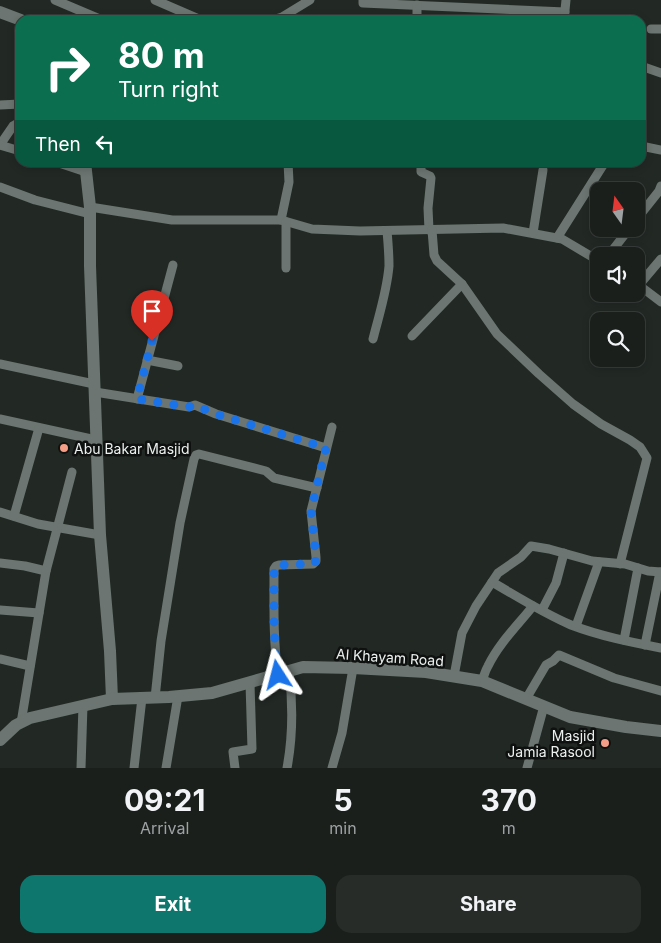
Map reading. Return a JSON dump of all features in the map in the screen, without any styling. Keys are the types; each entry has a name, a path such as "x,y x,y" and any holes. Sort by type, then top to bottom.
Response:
{"street":[{"path":"55,0 90,15"},
{"path":"155,0 190,15"},
{"path":"285,15 310,0"},
{"path":"363,0 363,3 551,15"},
{"path":"564,15 566,0"},
{"path":"417,5 417,15"},
{"path":"0,12 15,18"},
{"path":"651,29 661,29"},
{"path":"646,68 661,73"},
{"path":"0,104 15,104"},
{"path":"15,125 0,145 15,150"},
{"path":"646,147 661,150"},
{"path":"86,167 90,211 90,266 100,535 110,651 112,699"},
{"path":"286,268 283,221 288,167"},
{"path":"421,167 421,172 432,178 428,208 434,255 437,261 462,284 497,334 539,374 573,404 601,424 640,447 647,458 620,564"},
{"path":"557,238 602,167"},
{"path":"533,233 543,170"},
{"path":"645,208 661,186"},
{"path":"0,187 35,200 90,211 172,220 283,221 312,229 360,232 503,228 562,239 590,256"},
{"path":"373,339 387,282 389,264 387,231"},
{"path":"645,276 661,259"},
{"path":"137,399 173,265"},
{"path":"412,336 462,284"},
{"path":"645,289 661,302"},
{"path":"147,360 178,366"},
{"path":"0,364 137,399 189,407 194,405 216,414 326,448"},
{"path":"0,419 96,440"},
{"path":"287,768 291,734 291,687 275,651 274,569 279,565 313,564 316,561 311,511 332,427"},
{"path":"14,516 39,428"},
{"path":"155,698 161,641 180,523 196,455 200,454 266,472 274,478 317,488"},
{"path":"0,740 21,722 46,571 72,472"},
{"path":"0,512 38,524 100,535"},
{"path":"454,676 462,634 476,606 498,573 521,557 531,546 592,561 620,564 660,572 645,645"},
{"path":"542,610 556,583 564,553"},
{"path":"576,626 600,562"},
{"path":"0,563 46,571"},
{"path":"624,640 638,568"},
{"path":"492,582 533,606 576,626 607,637 661,648"},
{"path":"482,681 488,666 504,640 533,606"},
{"path":"0,610 39,613"},
{"path":"526,699 546,665 559,654 614,678 661,691"},
{"path":"0,658 30,666"},
{"name":"Al Khayam Road","path":"21,722 30,718 112,699 155,698 212,693 303,668 353,668 426,672 482,681 570,717 661,731"},
{"path":"332,768 342,733 353,668"},
{"path":"235,768 233,752 252,750 250,683"},
{"path":"166,768 178,696"},
{"path":"134,768 142,698"},
{"path":"81,768 83,705"},
{"path":"527,768 544,706"}],"place":[{"name":"Abu Bakar Masjid","path":"64,448"},
{"name":"Masjid Jamia Rasool","path":"605,743"}],"route":[{"path":"152,341 137,399 189,407 194,405 216,414 326,448 311,511 316,561 313,564 279,565 274,569 274,632 278,675"}]}
